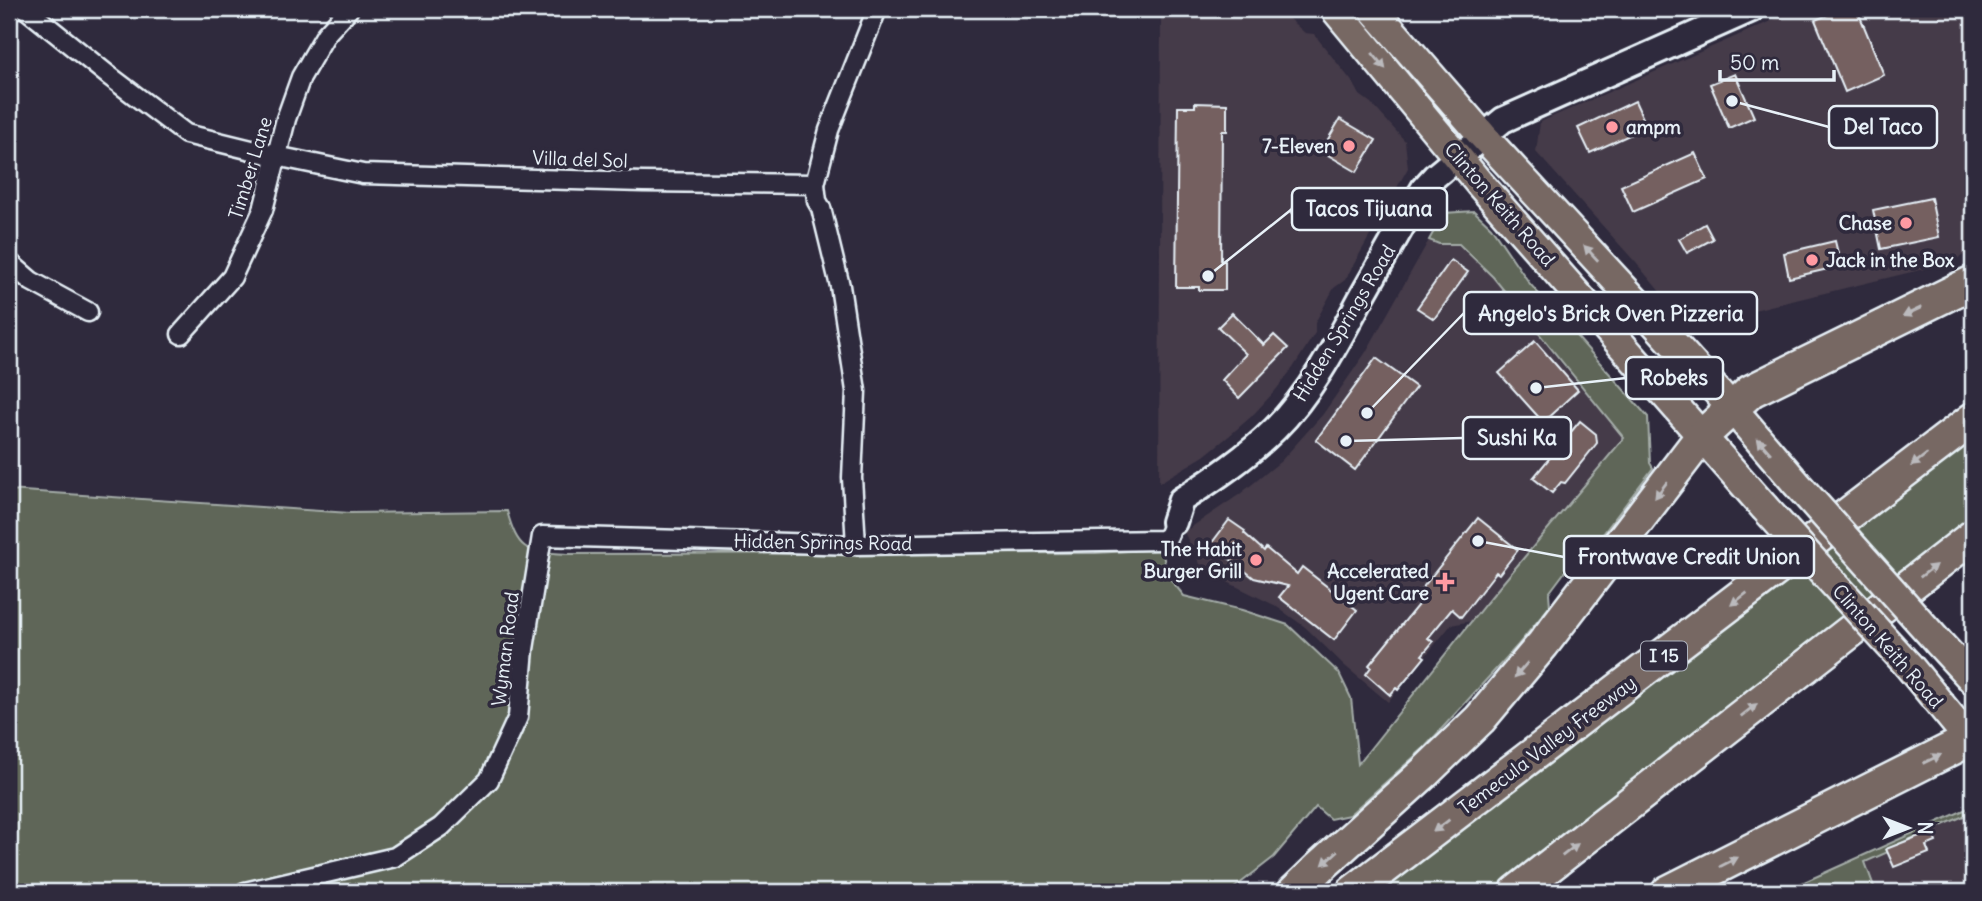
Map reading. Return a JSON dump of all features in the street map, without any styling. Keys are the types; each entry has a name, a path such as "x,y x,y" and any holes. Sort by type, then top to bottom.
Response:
{"highway":[{"path":"1294,892 1479,719 1543,644 1702,436 1732,408 1751,391 1973,282"},
{"name":"Temecula Valley Freeway","path":"1353,892 1973,419"},
{"path":"1516,892 1973,536"},
{"path":"1668,892 1972,741"}],"main road":[{"name":"Clinton Keith Road","path":"1335,9 1479,183 1764,507 1908,664 1972,741"},
{"name":"Clinton Keith Road","path":"1373,9 1483,136 1732,408 1973,680"}],"street":[{"name":"Villa del Sol","path":"26,9 186,134 276,156 363,174 815,184"},
{"name":"Timber Lane","path":"181,334 232,277 263,210 286,119 301,77 326,34 349,9"},
{"path":"856,545 852,478 856,391 840,286 817,201 815,184 829,130 877,9"},
{"name":"Hidden Springs Road","path":"541,536 856,545 1162,540 1168,536 1181,500 1238,460 1274,429 1295,406 1338,340 1424,188 1458,156 1503,120 1752,9"},
{"path":"9,262 31,281 88,312"},
{"name":"Wyman Road","path":"245,892 395,857 441,827 489,780 518,717 524,649 541,536"}],"shaded area":[{"path":"1161,9 1278,9 1305,33 1314,34 1360,95 1371,103 1405,141 1408,168 1345,280 1334,288 1315,323 1315,333 1275,391 1252,416 1204,456 1159,483"},
{"path":"1798,9 1973,9 1973,250 1949,263 1688,326 1637,264 1536,152 1540,122"},
{"path":"1429,240 1440,244 1459,244 1493,277 1624,438 1472,621 1451,625 1388,702 1345,666 1305,627 1274,605 1203,570 1184,532 1240,494 1281,461 1323,414 1366,352"},
{"path":"1973,806 1973,892 1782,892 1838,866"}],"green space":[{"path":"1474,211 1491,227 1530,284 1648,417 1650,463 1653,468 1584,559 1570,565 1549,593 1550,606 1425,747 1349,815 1330,819 1316,807 1274,857 1229,892 9,892 9,490 350,513 507,511 516,535 527,548 568,554 1095,553 1162,549 1167,575 1184,596 1288,625 1339,673 1351,698 1358,764 1486,603 1624,438 1493,277 1459,244 1439,244 1429,240 1444,213"},
{"path":"1973,436 1973,524 1490,892 1377,892 1771,593"},
{"path":"1973,806 1973,812 1887,849 1888,852 1865,862 1876,892 1782,892"}],"building":[{"path":"1843,9 1857,9 1884,75 1845,92 1815,20"},
{"path":"1735,74 1754,117 1729,128 1710,84"},
{"name":"ampm","path":"1635,101 1647,127 1590,153 1578,128"},
{"path":"1195,103 1227,104 1227,131 1222,131 1221,261 1225,261 1225,290 1176,287 1178,107 1195,107"},
{"name":"7-Eleven","path":"1340,119 1376,140 1357,172 1321,151"},
{"path":"1695,153 1707,179 1633,212 1621,186"},
{"path":"1302,191 1329,205 1318,226 1291,212"},
{"name":"Chase","path":"1931,198 1939,237 1881,249 1873,210"},
{"path":"1705,224 1713,239 1687,253 1679,239"},
{"name":"Jack in the Box","path":"1835,241 1841,266 1789,278 1784,253"},
{"path":"1451,260 1468,272 1434,319 1417,308"},
{"path":"1232,313 1264,345 1274,335 1288,348 1239,398 1222,380 1246,354 1218,327"},
{"path":"1535,341 1578,390 1543,422 1499,373"},
{"path":"1376,358 1416,387 1355,470 1316,440"},
{"path":"1580,421 1596,434 1597,443 1565,483 1561,482 1552,493 1533,478"},
{"path":"1478,518 1518,550 1499,574 1496,572 1461,617 1452,609 1428,638 1433,642 1422,655 1425,657 1398,690 1396,688 1390,695 1366,674 1371,667 1369,665 1426,595 1420,591"},
{"path":"1229,520 1245,531 1244,533 1264,551 1266,548 1297,574 1302,567 1357,610 1334,640 1279,597 1288,586 1254,578 1211,544"},
{"path":"1932,831 1936,842 1926,846 1929,853 1894,867 1886,849"}],"place":[{"name":"Del Taco","path":"1732,101"},
{"name":"ampm","path":"1612,127"},
{"name":"7-Eleven","path":"1349,146"},
{"name":"Chase","path":"1906,223"},
{"name":"Jack in the Box","path":"1812,260"},
{"name":"Tacos Tijuana","path":"1208,276"},
{"name":"Robeks","path":"1536,388"},
{"name":"Angelo's Brick Oven Pizzeria","path":"1367,413"},
{"name":"Sushi Ka","path":"1346,441"},
{"name":"Frontwave Credit Union","path":"1478,541"},
{"name":"The Habit Burger Grill","path":"1256,560"},
{"name":"Accelerated Ugent Care","path":"1445,582"}]}
